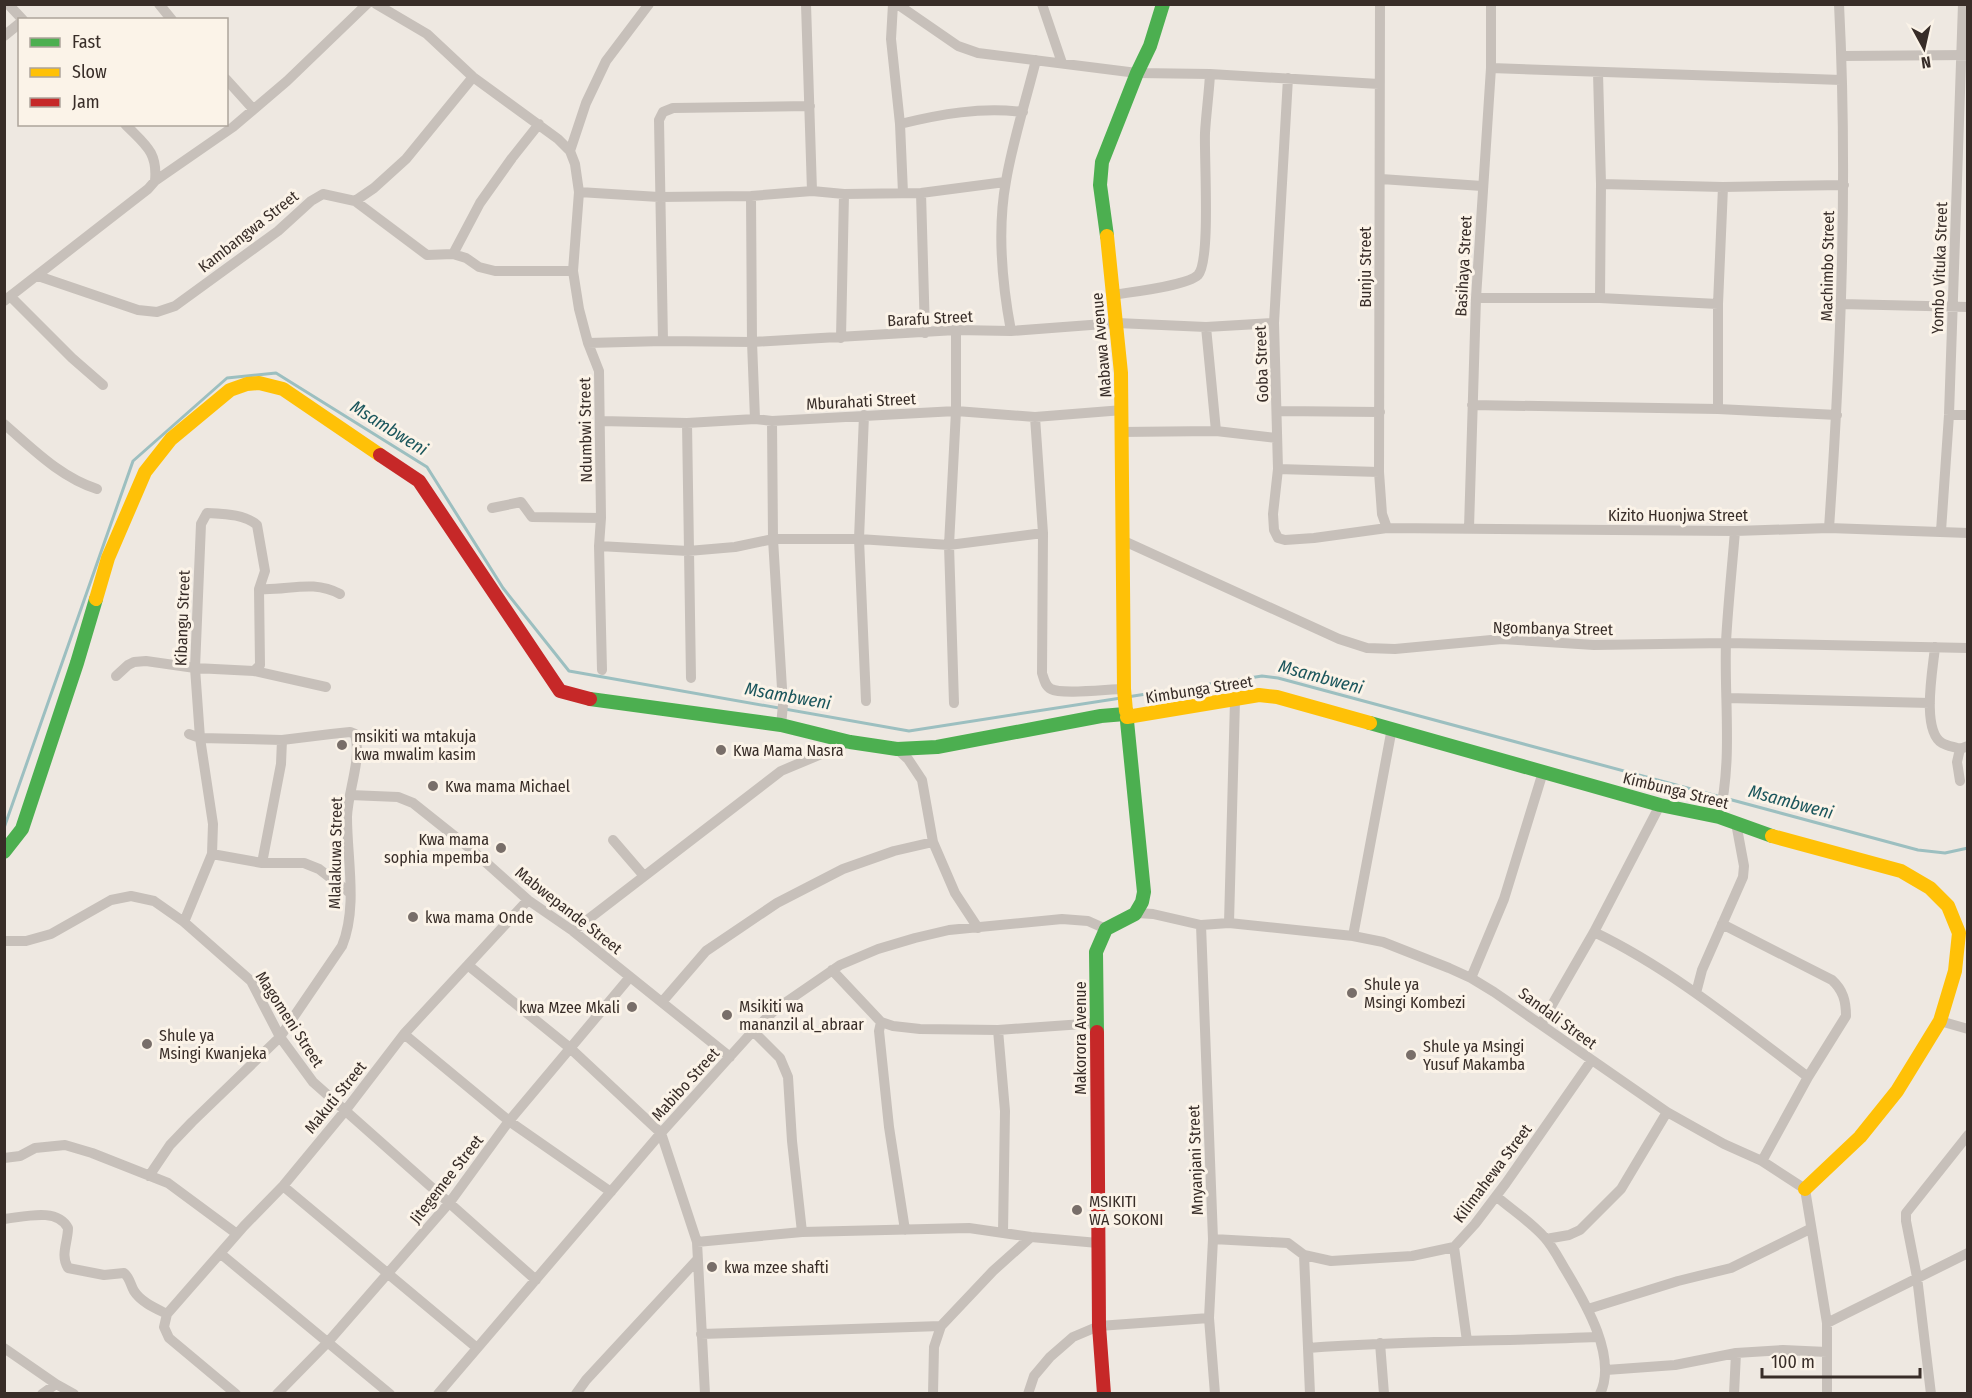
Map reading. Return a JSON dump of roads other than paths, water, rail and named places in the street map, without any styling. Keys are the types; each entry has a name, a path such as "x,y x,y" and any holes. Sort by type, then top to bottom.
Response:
{"street":[{"path":"8,4 21,18"},
{"path":"159,4 170,18"},
{"path":"104,385 8,299 148,189 154,181 232,127 287,81 367,4"},
{"path":"376,4 427,34 472,76 539,124 570,151 586,103 606,61 650,4"},
{"path":"806,4 812,191"},
{"path":"903,193 900,124 891,39 895,4 958,46 978,53 1137,73 1210,74 1379,84"},
{"path":"1042,4 1062,63"},
{"name":"Mabawa Avenue","path":"1125,704 1124,540 1120,432 1123,410 1117,323 1101,185 1102,162 1150,46 1163,4"},
{"name":"Bunju Street","path":"1380,4 1379,471 1382,514 1388,528"},
{"name":"Basihaya Street","path":"1469,528 1476,298 1491,68 1491,4"},
{"name":"Machimbo Street","path":"1829,528 1837,415 1844,185 1839,4"},
{"name":"Yombo Vituka Street","path":"1941,531 1962,174 1963,4"},
{"path":"4,36 18,26"},
{"path":"1842,56 1964,54"},
{"path":"1011,331 1004,292 1001,244 1005,182 1036,60"},
{"path":"1491,68 1840,80"},
{"path":"1598,73 1601,184 1600,298"},
{"path":"1113,295 1184,282 1197,276 1203,265 1207,195 1205,135 1210,74"},
{"path":"355,201 374,188 406,159 472,76"},
{"name":"Goba Street","path":"1288,78 1274,323 1278,411 1278,469 1273,514 1274,530 1278,538 1285,540 1388,528"},
{"path":"228,81 253,109"},
{"path":"663,341 659,120 663,112 673,108 810,106"},
{"path":"900,124 974,110 999,109 1023,112"},
{"path":"453,254 480,203 539,124"},
{"path":"127,126 149,149 156,165 154,181"},
{"name":"Ndumbwi Street","path":"570,151 575,164 579,192 573,272 579,309 588,343 599,371 602,670"},
{"path":"1381,179 1482,186"},
{"path":"579,192 659,197 751,196 812,191 844,194 921,193 1005,182"},
{"path":"1601,184 1723,187 1844,185"},
{"path":"1718,409 1718,304 1723,187"},
{"path":"921,193 925,333"},
{"name":"Kambangwa Street","path":"38,276 120,305 157,312 175,306 278,231 311,201 323,194 355,201 427,255 453,254 466,258 479,267 495,271 573,272"},
{"path":"841,338 844,194"},
{"path":"751,196 755,419"},
{"path":"1476,298 1600,298 1718,304"},
{"path":"1841,304 1968,307"},
{"name":"Barafu Street","path":"588,343 752,342 956,330 1011,331 1117,323 1206,327 1274,323"},
{"path":"1206,327 1216,431"},
{"path":"954,703 949,545 956,411 956,330"},
{"name":"Kimbunga Street","path":"4,852 22,829 77,663 108,558 145,472 171,439 230,390 259,383 283,389 418,481 560,691 578,697 782,715 850,742 897,748 937,747 1101,716 1125,704 1202,704 1259,695 1277,697 1660,805 1720,811 1736,823 1775,837 1901,871 1930,888 1948,906 1959,933 1955,971 1940,1021 1897,1090 1860,1137 1805,1190"},
{"path":"1472,405 1718,409 1837,415"},
{"name":"Mburahati Street","path":"601,421 687,423 755,419 772,421 956,411 1035,417 1123,410"},
{"path":"1278,411 1380,412"},
{"path":"864,415 858,539 866,701"},
{"path":"1949,415 1968,416"},
{"path":"1035,417 1043,533 1042,673 1051,689 1125,704 1143,892 1141,908 1137,914 1106,929"},
{"path":"772,421 773,539 782,715"},
{"path":"4,423 46,461 82,484 97,489"},
{"path":"687,423 691,678"},
{"path":"1120,432 1216,431 1277,438"},
{"path":"1278,469 1379,471"},
{"path":"492,508 521,502 532,517 601,518"},
{"name":"Kibangu Street","path":"184,922 212,854 213,824 201,738 195,668 201,524 207,513 250,519 257,525 265,571 259,589 260,665 255,671"},
{"name":"Kizito Huonjwa Street","path":"1388,528 1735,531 1829,528 1968,533"},
{"path":"1720,811 1724,792 1726,643 1735,531"},
{"path":"599,546 688,552 735,547 773,539 858,539 949,545 1043,533"},
{"name":"Ngombanya Street","path":"1124,540 1339,639 1367,648 1395,649 1502,639 1594,645 1726,643 1968,648"},
{"path":"259,589 272,590 296,585 312,585 340,594"},
{"path":"1935,647 1930,718 1935,734 1941,743 1964,748 1957,762 1960,781"},
{"path":"116,676 134,662 146,661 195,668 255,671 326,687"},
{"path":"1727,698 1930,703"},
{"path":"1229,923 1235,700"},
{"path":"1353,936 1392,728"},
{"name":"Mlalakuwa Street","path":"149,1176 177,1137 280,1037 342,946 348,931 350,893 347,815 355,765 355,734 350,732 282,740 201,738 189,734"},
{"path":"262,863 279,774 282,740"},
{"path":"573,931 781,771 850,742"},
{"path":"897,748 908,759 922,780 933,842 955,893 978,928"},
{"path":"1471,978 1503,899 1543,772"},
{"name":"Mabwepande Street","path":"350,795 398,797 413,803 472,850 528,900 573,931 730,1057"},
{"path":"1541,1023 1594,932 1660,805"},
{"path":"1695,993 1702,970 1743,877 1744,866 1736,823"},
{"path":"613,840 645,876"},
{"path":"662,1002 706,951 777,903 843,869 933,842"},
{"path":"212,854 262,863 312,865 350,893"},
{"name":"Magomeni Street","path":"4,941 26,941 51,934 111,900 131,896 154,901 184,922 251,981 280,1037 313,1082 536,1280"},
{"name":"Makuti Street","path":"167,1314 237,1234 284,1186 404,1034 528,900"},
{"name":"Sandali Street","path":"1137,914 1153,914 1201,925 1229,923 1353,936 1383,942 1471,978 1541,1023 1591,1061 1667,1112 1724,1144 1762,1161 1805,1190"},
{"name":"Mabibo Street","path":"438,1394 661,1133 753,1031 776,1009 832,970 887,946 949,930 1062,919 1088,921 1106,929"},
{"path":"1722,924 1832,980 1840,987 1846,1004 1846,1016 1808,1077 1762,1161"},
{"name":"Mnyanjani Street","path":"1201,925 1213,1239 1209,1318 1215,1394"},
{"name":"Makorora Avenue","path":"1104,1394 1099,1326 1096,952 1106,929"},
{"path":"1594,932 1623,946 1695,993 1808,1077"},
{"path":"469,966 570,1048 661,1133 697,1242 705,1394"},
{"path":"832,970 881,1022 920,1029 998,1030 1097,1023"},
{"name":"Jitegemee Street","path":"277,1394 328,1341 450,1202 509,1122 630,977"},
{"path":"1940,1021 1968,1029"},
{"path":"881,1022 879,1031 889,1127 905,1230"},
{"path":"998,1030 1005,1111 1003,1232"},
{"path":"753,1031 780,1058 788,1077 802,1232"},
{"path":"404,1034 509,1122 611,1192"},
{"name":"Kilimahewa Street","path":"1213,1239 1288,1243 1304,1255 1331,1261 1412,1256 1454,1247 1496,1196 1591,1061"},
{"path":"1546,1239 1580,1230 1621,1190 1667,1112"},
{"path":"1931,1394 1917,1277 1906,1213 1968,1135"},
{"path":"4,1158 20,1156 35,1148 65,1145 92,1153 168,1183 237,1234"},
{"path":"284,1186 477,1348"},
{"path":"1805,1190 1827,1323 1827,1394"},
{"path":"1496,1196 1546,1239 1588,1309 1606,1370 1605,1385 1600,1394"},
{"path":"4,1219 47,1215 58,1217 65,1222 68,1228 63,1253 68,1268 104,1275 124,1273 129,1277 134,1292 146,1303 167,1314 164,1327 170,1338 236,1394"},
{"path":"697,1242 802,1232 969,1228 1098,1243"},
{"path":"1588,1309 1678,1281 1731,1268 1810,1229"},
{"path":"933,1394 934,1347 942,1326 993,1271 1031,1237"},
{"path":"1454,1247 1467,1341"},
{"path":"1827,1323 1968,1253"},
{"path":"220,1254 390,1394"},
{"path":"1304,1255 1310,1394"},
{"path":"576,1394 586,1380 697,1260"},
{"path":"1028,1394 1034,1376 1050,1357 1073,1337 1099,1326 1209,1318"},
{"path":"702,1334 942,1326"},
{"path":"1308,1348 1380,1342 1403,1344 1598,1337"},
{"path":"1380,1342 1384,1394"},
{"path":"4,1348 74,1394"},
{"path":"1606,1370 1675,1365 1736,1353 1783,1350 1827,1352"},
{"path":"1734,1394 1736,1353"},
{"path":"42,1394 56,1384"}],"waterway":[{"name":"Msambweni","path":"4,828 133,461 227,378 276,373 427,467 503,588 569,671 909,731 1121,698"},
{"name":"Msambweni","path":"1127,697 1262,676 1278,678 1918,850 1945,853 1968,848"}],"place":[{"name":"msikiti wa mtakuja kwa mwalim kasim","path":"342,745"},
{"name":"Kwa Mama Nasra","path":"721,750"},
{"name":"Kwa mama Michael","path":"433,786"},
{"name":"Kwa mama sophia mpemba","path":"501,848"},
{"name":"kwa mama Onde","path":"413,917"},
{"name":"Shule ya Msingi Kombezi","path":"1352,993"},
{"name":"kwa Mzee Mkali","path":"632,1007"},
{"name":"Msikiti wa mananzil al_abraar","path":"727,1015"},
{"name":"Shule ya Msingi Kwanjeka","path":"147,1044"},
{"name":"Shule ya Msingi Yusuf Makamba","path":"1411,1055"},
{"name":"MSIKITI WA SOKONI","path":"1077,1210"},
{"name":"kwa mzee shafti","path":"712,1267"}]}
